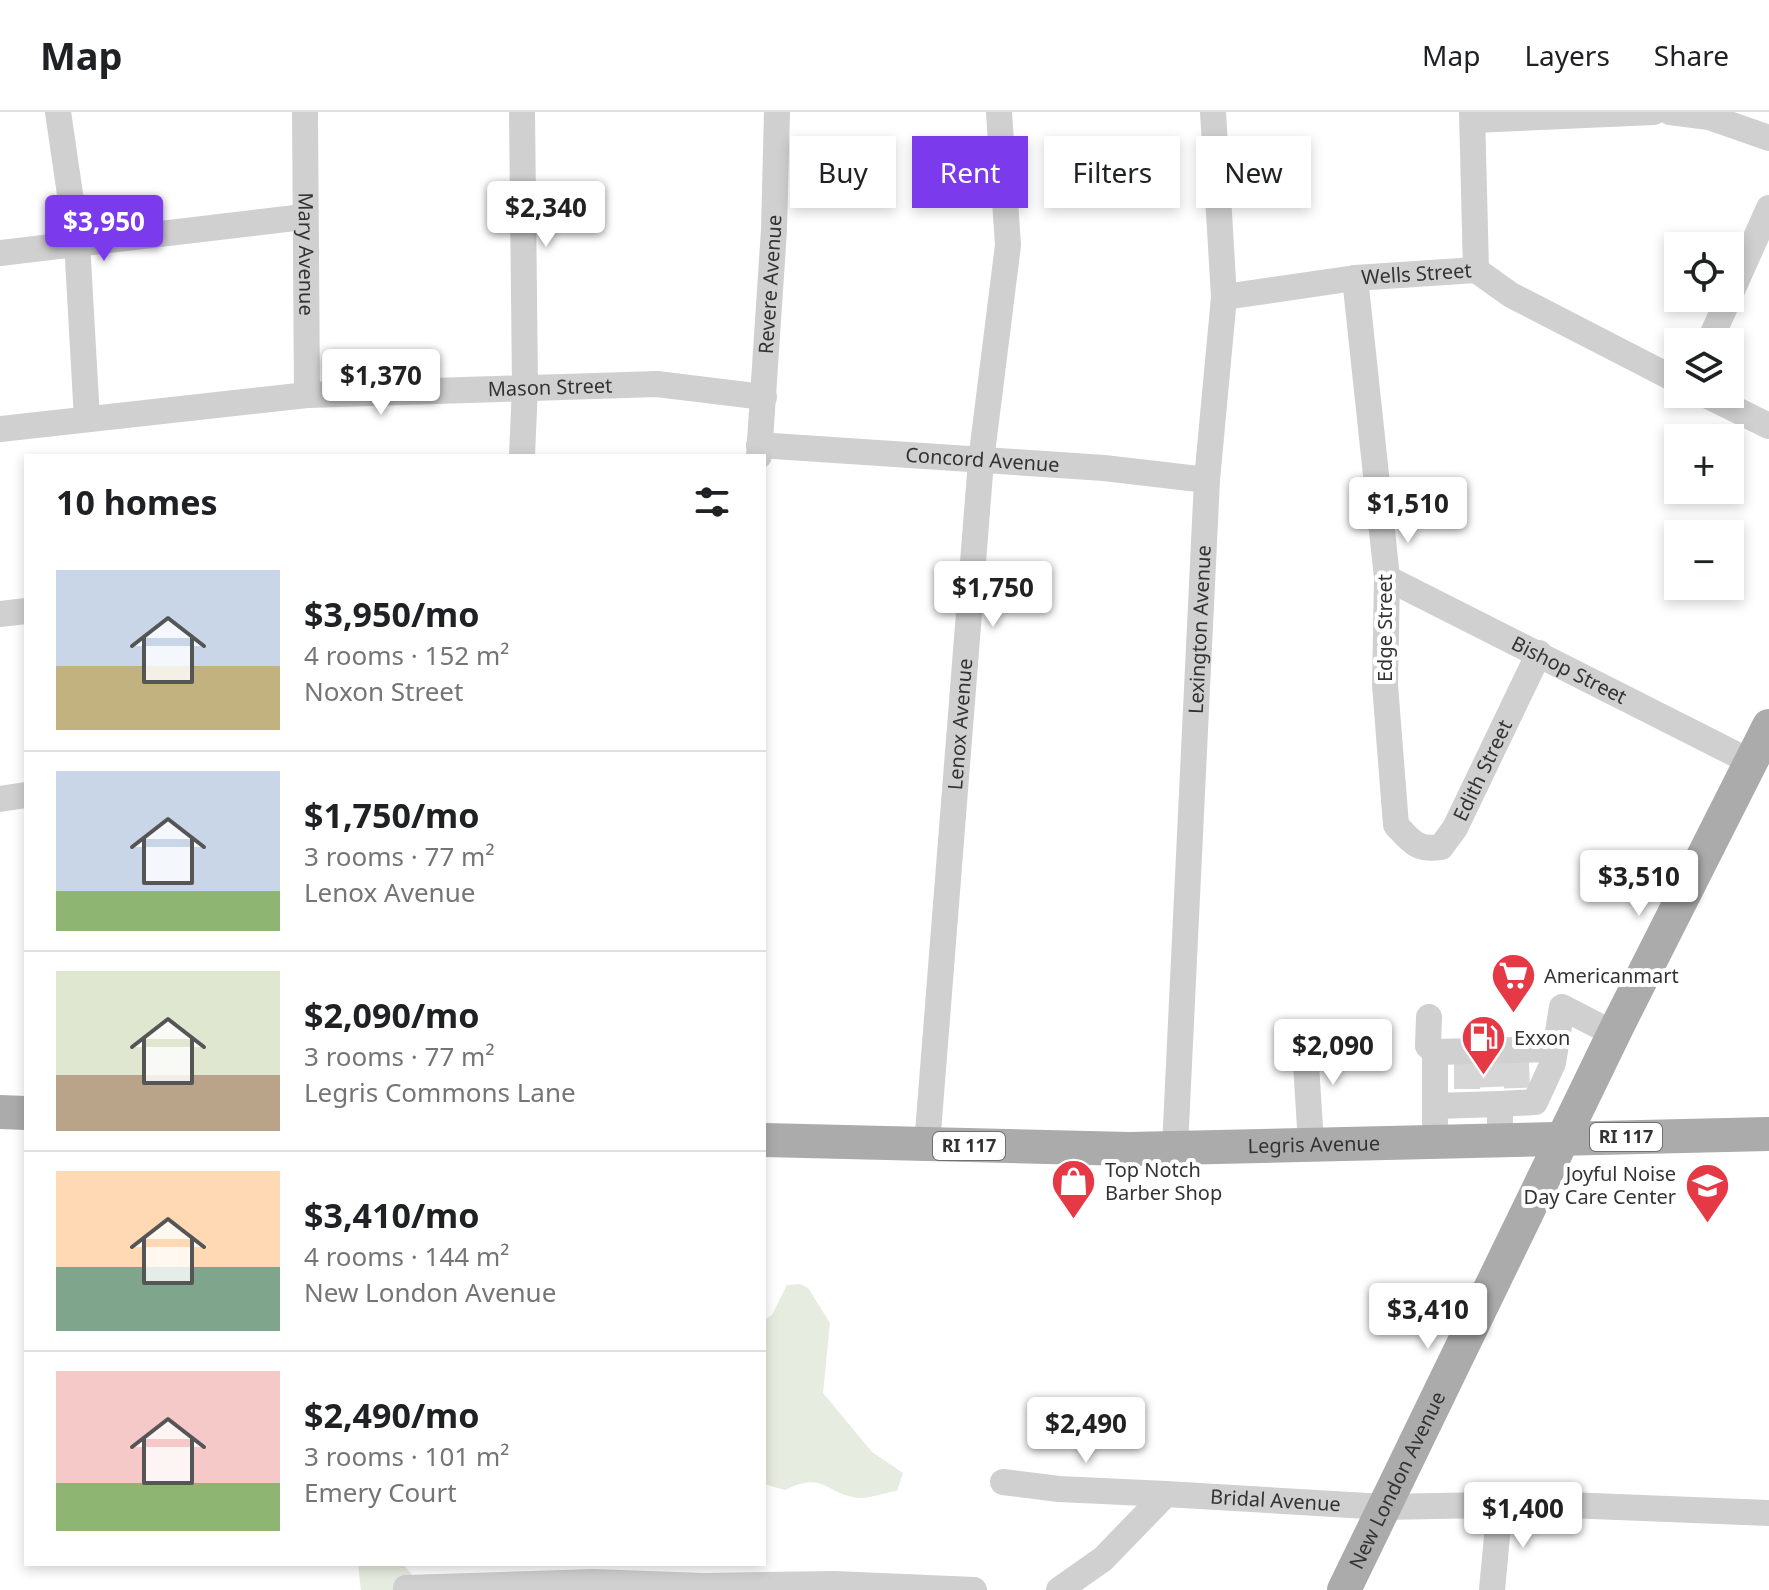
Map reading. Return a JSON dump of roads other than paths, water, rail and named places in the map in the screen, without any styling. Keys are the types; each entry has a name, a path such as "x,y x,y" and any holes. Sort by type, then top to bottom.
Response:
{"main road":[{"name":"New London Avenue","path":"1344,1590 1614,1034 1769,726"},
{"path":"0,1112 24,1113"},
{"name":"Legris Avenue","path":"766,1140 1175,1147 1769,1134"}],"street":[{"path":"58,112 77,242 87,419"},
{"name":"Mary Avenue","path":"305,112 303,217 307,395"},
{"path":"522,112 525,386 522,454"},
{"name":"Revere Avenue","path":"759,451 774,230 777,112"},
{"name":"Lenox Avenue","path":"927,1145 981,461 1008,245 999,112"},
{"name":"Lexington Avenue","path":"1175,1147 1207,480 1224,297 1213,112"},
{"path":"1476,270 1472,116 1654,112"},
{"path":"1670,112 1709,117 1769,138"},
{"path":"1744,264 1769,208"},
{"path":"0,253 303,217"},
{"name":"Wells Street","path":"1224,297 1355,278 1476,270 1511,295 1664,374"},
{"name":"Edge Street","path":"1355,278 1387,578 1385,685 1396,825 1403,833"},
{"name":"Mason Street","path":"0,429 307,395 657,384 764,397"},
{"path":"1732,408 1769,426"},
{"name":"Concord Avenue","path":"759,451 981,461 1207,480"},
{"name":"Bishop Street","path":"1387,578 1751,762"},
{"path":"0,614 24,611"},
{"name":"Edith Street","path":"1403,833 1409,842 1427,850 1441,847 1455,828 1539,653"},
{"path":"0,799 24,795"},
{"path":"1435,1106 1493,1098 1535,1102 1553,1063 1562,1007 1614,1034"},
{"path":"1429,1017 1428,1046 1435,1052 1491,1056 1555,1049"},
{"path":"1304,1032 1311,1144"},
{"path":"1435,1052 1436,1142"},
{"path":"1493,1098 1500,1140"},
{"name":"Bridal Avenue","path":"1003,1482 1059,1489 1384,1507 1500,1504 1769,1513"},
{"path":"1059,1590 1103,1559 1166,1494"},
{"path":"1492,1590 1500,1504"},
{"path":"406,1588 704,1588 835,1584 974,1590"}],"tunnel":[{"path":"1491,1061 1492,1090"},
{"path":"1516,1062 1517,1089"},
{"path":"1467,1063 1467,1090"}],"place":[{"name":"Americanmart","path":"1513,1015"},
{"name":"Exxon","path":"1483,1077"},
{"name":"Top Notch Barber Shop","path":"1074,1220"},
{"name":"Joyful Noise Day Care Center","path":"1707,1224"}]}
